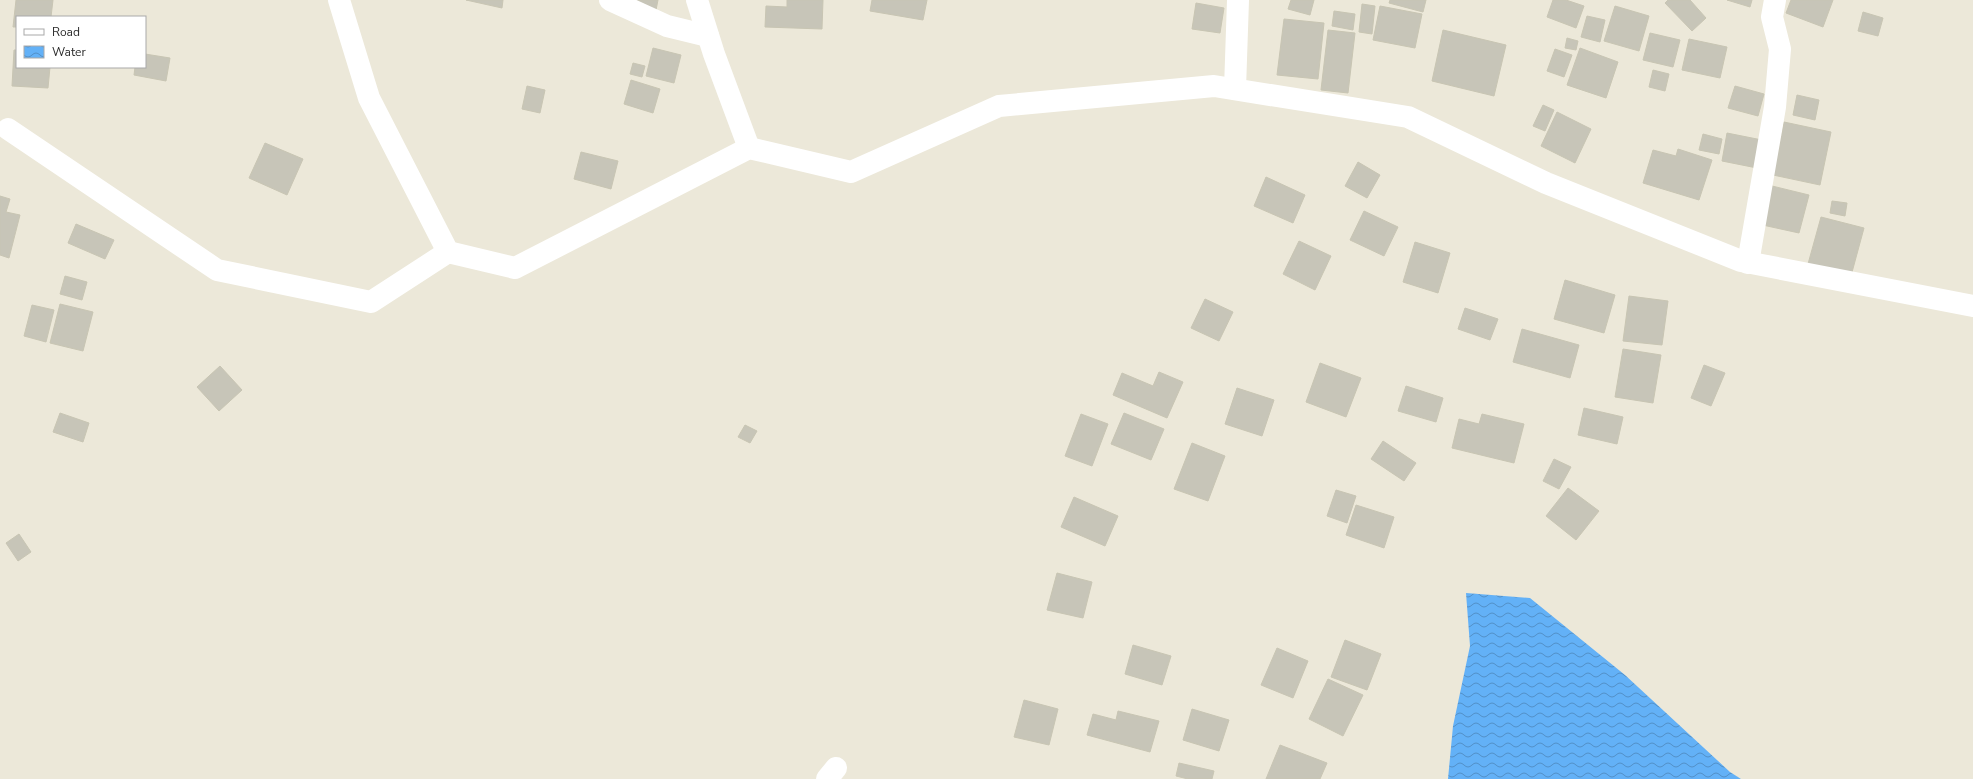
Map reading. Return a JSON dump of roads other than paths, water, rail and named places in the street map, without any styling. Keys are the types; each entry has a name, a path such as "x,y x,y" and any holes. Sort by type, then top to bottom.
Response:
{"street":[{"path":"339,0 369,98 448,252"},
{"path":"610,0 666,26 708,36"},
{"path":"697,0 708,36 749,148"},
{"path":"1234,89 1238,0"},
{"path":"1748,263 1775,108 1780,49 1772,17 1775,0"},
{"path":"8,129 217,270 371,302 448,252 515,268 749,148 851,172 999,106 1214,86 1408,117 1546,183 1741,261 1973,306"}],"water":[{"path":"1466,593 1530,598 1625,675 1730,772 1741,779 1448,779 1453,726 1470,646"}]}
